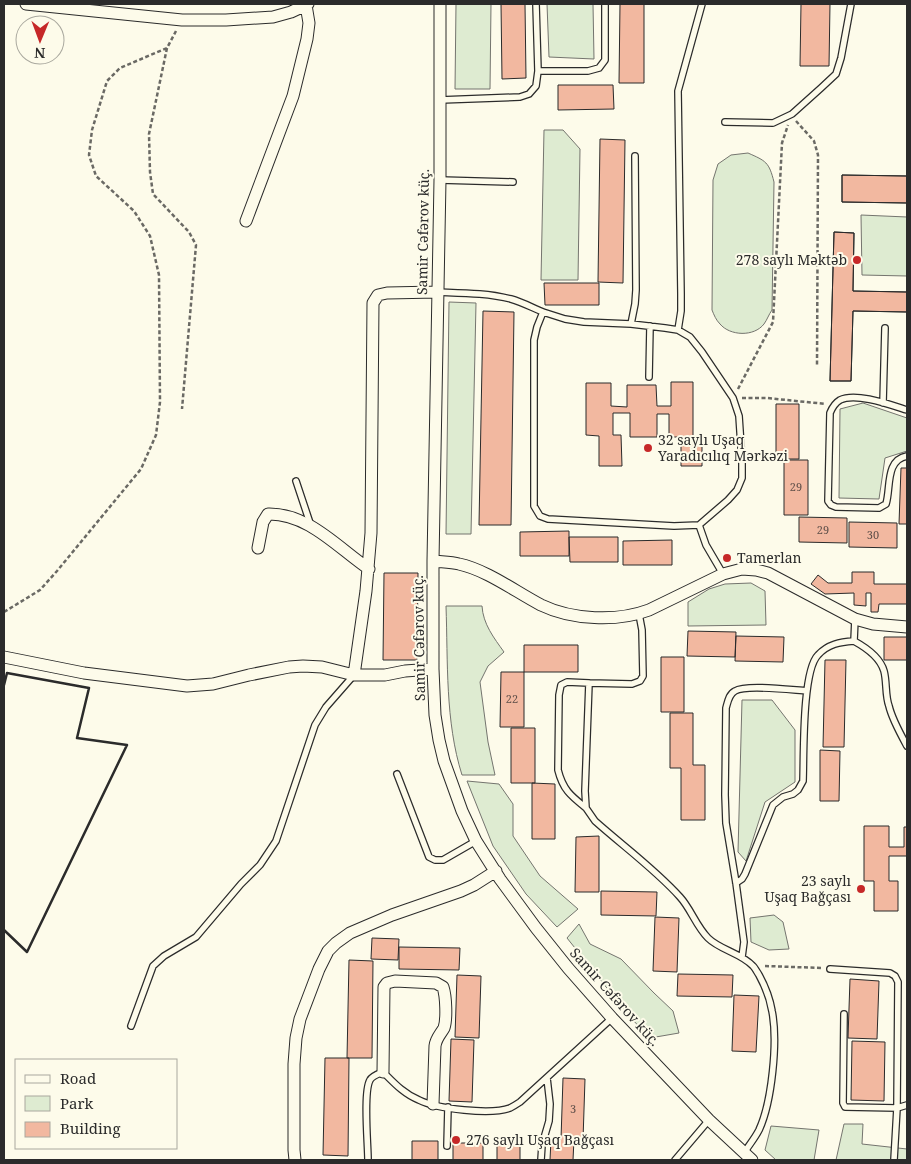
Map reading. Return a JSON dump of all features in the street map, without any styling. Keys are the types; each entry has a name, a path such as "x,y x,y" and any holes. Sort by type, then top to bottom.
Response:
{"street":[{"path":"26,4 182,20 273,17 292,12 307,4 308,31 293,96 246,221"},
{"name":"Samir Cəfərov küç.","path":"440,4 440,180 433,561 433,669 435,715 444,761 462,811 476,841 536,928 612,1018 709,1120 748,1157"},
{"path":"354,675 369,569 371,533 373,303 378,294 437,292"},
{"path":"258,548 263,522 268,514 277,514 296,519 311,526 369,569"},
{"path":"433,561 460,564 476,570 519,591 542,605 565,613 590,617 621,618 649,610 722,574 742,569 756,570 768,573 855,619 873,624 907,627"},
{"path":"4,657 84,673 188,686 213,684 289,667 303,666 322,667 354,675 385,675 433,669"},
{"path":"295,1160 294,1064 296,1038 300,1019 328,951 350,933 392,915 461,891 496,871"},
{"path":"383,1072 384,988 388,983 395,982 436,983 443,987 445,993 445,1020 444,1028 436,1039 435,1046 434,1104"}],"lane":[{"path":"440,100 520,97 529,94 536,86 538,71 536,4"},
{"path":"538,71 588,71 599,68 604,60 605,4"},
{"path":"678,330 681,294 678,91 702,4"},
{"path":"725,122 773,122 792,114 836,74 841,58 851,4"},
{"path":"631,324 636,290 634,156"},
{"path":"440,180 513,182"},
{"path":"437,292 485,294 503,297 565,319 678,330 690,337 734,398 739,416 742,461 742,478 737,490 699,525 674,526 548,519 540,516 534,506 534,340 543,312"},
{"path":"649,377 650,326"},
{"path":"883,402 886,328"},
{"path":"907,410 870,399 850,398 839,400 834,405 830,413 828,501 836,507 879,508 886,504 888,498 891,471 896,462 907,456"},
{"path":"296,481 311,526"},
{"path":"699,525 706,545 722,574"},
{"path":"638,614 642,630 643,676 640,681 632,684 567,682 561,686 559,695 558,770 561,781 569,794 586,808 595,821 682,898 699,926 713,943 742,957 753,966 764,984 772,1010 775,1032 771,1085 763,1118 748,1157"},
{"path":"854,641 855,619"},
{"path":"736,883 745,874 773,805 783,797 794,794 803,781 807,691 811,668 817,656 825,649 837,643 854,641 864,646 881,664 884,671 889,708 906,744"},
{"path":"131,1026 153,966 164,956 196,937 241,884 260,865 276,841 316,725 326,707 354,675"},
{"path":"586,808 589,683"},
{"path":"742,957 744,942 726,823 724,794 726,708 728,698 735,691 746,688 807,691"},
{"path":"906,744 907,735"},
{"path":"397,774 429,857 435,860 443,860 476,841"},
{"path":"830,969 890,973 895,976 898,982 897,1108 894,1160"},
{"path":"844,1014 843,1103 845,1107 897,1108 907,1105"},
{"path":"368,1160 367,1086 371,1078 383,1072 401,1090 419,1100 448,1107 467,1110 511,1108 547,1078 612,1018"},
{"path":"541,1160 542,1145 549,1121 550,1104 547,1078"},
{"path":"447,1146 448,1107"},
{"path":"675,1160 709,1120"}],"path":[{"path":"182,20 167,48 149,134 150,172 153,194 189,232 196,245 182,409"},
{"path":"4,612 40,590 57,571 141,469 156,435 160,402 159,275 150,236 134,211 96,176 88,155 92,130 107,81 120,68 167,48"},
{"path":"792,114 797,123 814,141 818,155 817,366"},
{"path":"792,114 782,143 773,322 734,398 767,398 834,405"},
{"path":"753,966 830,969"}],"green space":[{"path":"456,4 491,4 490,89 455,89"},
{"path":"547,4 593,4 594,59 549,57"},
{"path":"544,130 563,130 580,149 578,280 541,280"},
{"path":"748,153 766,163 774,182 772,310 760,328 748,333 736,333 724,328 717,321 712,310 713,180 718,164 731,155"},
{"path":"861,215 907,217 907,276 862,275"},
{"path":"449,302 476,303 471,534 446,534"},
{"path":"863,403 907,418 907,451 885,458 879,499 839,498 840,409"},
{"path":"751,583 765,591 766,625 688,626 688,602 709,589 725,584"},
{"path":"446,606 482,606 487,625 504,652 488,666 480,682 488,742 495,775 462,775 450,713"},
{"path":"742,700 772,700 795,730 795,782 765,802 746,861 738,852"},
{"path":"467,781 499,784 513,804 513,836 540,876 578,909 557,927 526,894 493,846"},
{"path":"774,915 783,922 789,949 769,950 751,942 750,918"},
{"path":"579,924 590,944 621,959 673,1011 679,1033 650,1038 630,1017 567,938"},
{"path":"844,1124 863,1124 862,1144 907,1149 907,1160 836,1160"},
{"path":"771,1126 819,1130 814,1160 776,1160 765,1150"}],"building":[{"path":"501,4 525,4 526,78 502,79"},
{"path":"620,4 644,4 644,83 619,83"},
{"path":"801,4 830,4 829,66 800,66"},
{"path":"558,85 613,85 614,109 558,110"},
{"path":"600,139 625,140 623,283 598,282"},
{"path":"842,175 907,176 907,203 842,202"},
{"path":"842,175 907,176 907,203 842,202"},
{"path":"834,232 854,233 853,291 907,292 907,312 853,311 851,381 830,381"},
{"path":"834,232 854,233 853,291 907,292 907,312 853,311 851,381 830,381"},
{"path":"544,283 599,283 599,305 545,305"},
{"path":"483,311 514,312 511,525 479,525"},
{"path":"671,382 693,382 693,436 702,436 702,466 681,466 681,437 669,437 669,414 657,414 657,437 630,437 630,413 613,413 613,435 621,435 622,466 599,466 599,436 586,435 586,383 611,383 611,406 627,407 627,385 656,385 657,406 671,406"},
{"path":"776,404 799,404 799,459 776,459"},
{"path":"784,460 808,460 808,515 784,515"},
{"path":"901,468 907,468 907,524 899,524"},
{"path":"799,517 847,518 847,543 799,542"},
{"path":"849,522 897,523 897,548 849,547"},
{"path":"569,531 569,556 520,556 520,532"},
{"path":"569,537 618,537 618,562 570,562"},
{"path":"672,540 672,565 623,565 623,541"},
{"path":"852,572 874,572 874,584 907,584 907,604 879,604 878,612 871,612 871,593 866,593 866,606 854,605 854,593 825,594 811,584 818,575 828,583 852,583"},
{"path":"384,573 418,573 417,660 383,660"},
{"path":"688,631 736,632 735,657 687,656"},
{"path":"736,636 784,637 783,662 735,661"},
{"path":"884,637 907,637 907,660 884,660"},
{"path":"524,645 578,645 578,672 524,672"},
{"path":"661,657 684,657 684,712 661,712"},
{"path":"825,660 846,660 844,747 823,747"},
{"path":"501,672 524,672 524,727 500,727"},
{"path":"670,713 693,713 693,765 705,765 705,820 681,820 681,768 670,768"},
{"path":"511,728 535,728 535,783 511,783"},
{"path":"820,750 840,751 839,801 820,801"},
{"path":"532,783 555,784 555,839 532,839"},
{"path":"864,826 889,826 889,847 904,847 904,827 907,827 907,856 889,856 889,881 898,881 898,911 874,911 874,881 864,881"},
{"path":"599,836 599,892 575,892 576,837"},
{"path":"601,891 657,892 656,916 601,915"},
{"path":"655,917 679,918 677,972 653,971"},
{"path":"372,938 399,939 398,960 371,959"},
{"path":"399,947 460,948 459,970 399,969"},
{"path":"349,960 373,961 372,1058 347,1058"},
{"path":"678,974 733,975 732,997 677,996"},
{"path":"457,975 481,976 479,1038 455,1037"},
{"path":"850,979 879,981 877,1039 848,1038"},
{"path":"734,995 759,996 756,1052 732,1051"},
{"path":"451,1039 474,1040 472,1102 449,1101"},
{"path":"852,1041 885,1042 884,1101 851,1100"},
{"path":"325,1058 349,1058 348,1156 323,1155"},
{"path":"563,1078 585,1079 583,1140 574,1139 573,1160 550,1160 551,1139 561,1139"},
{"path":"412,1141 438,1141 438,1160 412,1160"},
{"path":"497,1141 520,1141 520,1160 497,1160"},
{"path":"453,1143 483,1143 483,1160 453,1160"}],"wall":[{"path":"4,685 7,673 89,688 77,738 127,745 27,952 4,930"}],"place":[{"name":"278 saylı Məktəb","path":"857,260"},
{"name":"32 saylı Uşaq Yaradıcılıq Mərkəzi","path":"648,448"},
{"name":"Tamerlan","path":"727,558"},
{"name":"23 saylı Uşaq Bağçası","path":"861,889"},
{"name":"276 saylı Uşaq Bağçası","path":"456,1140"}]}
